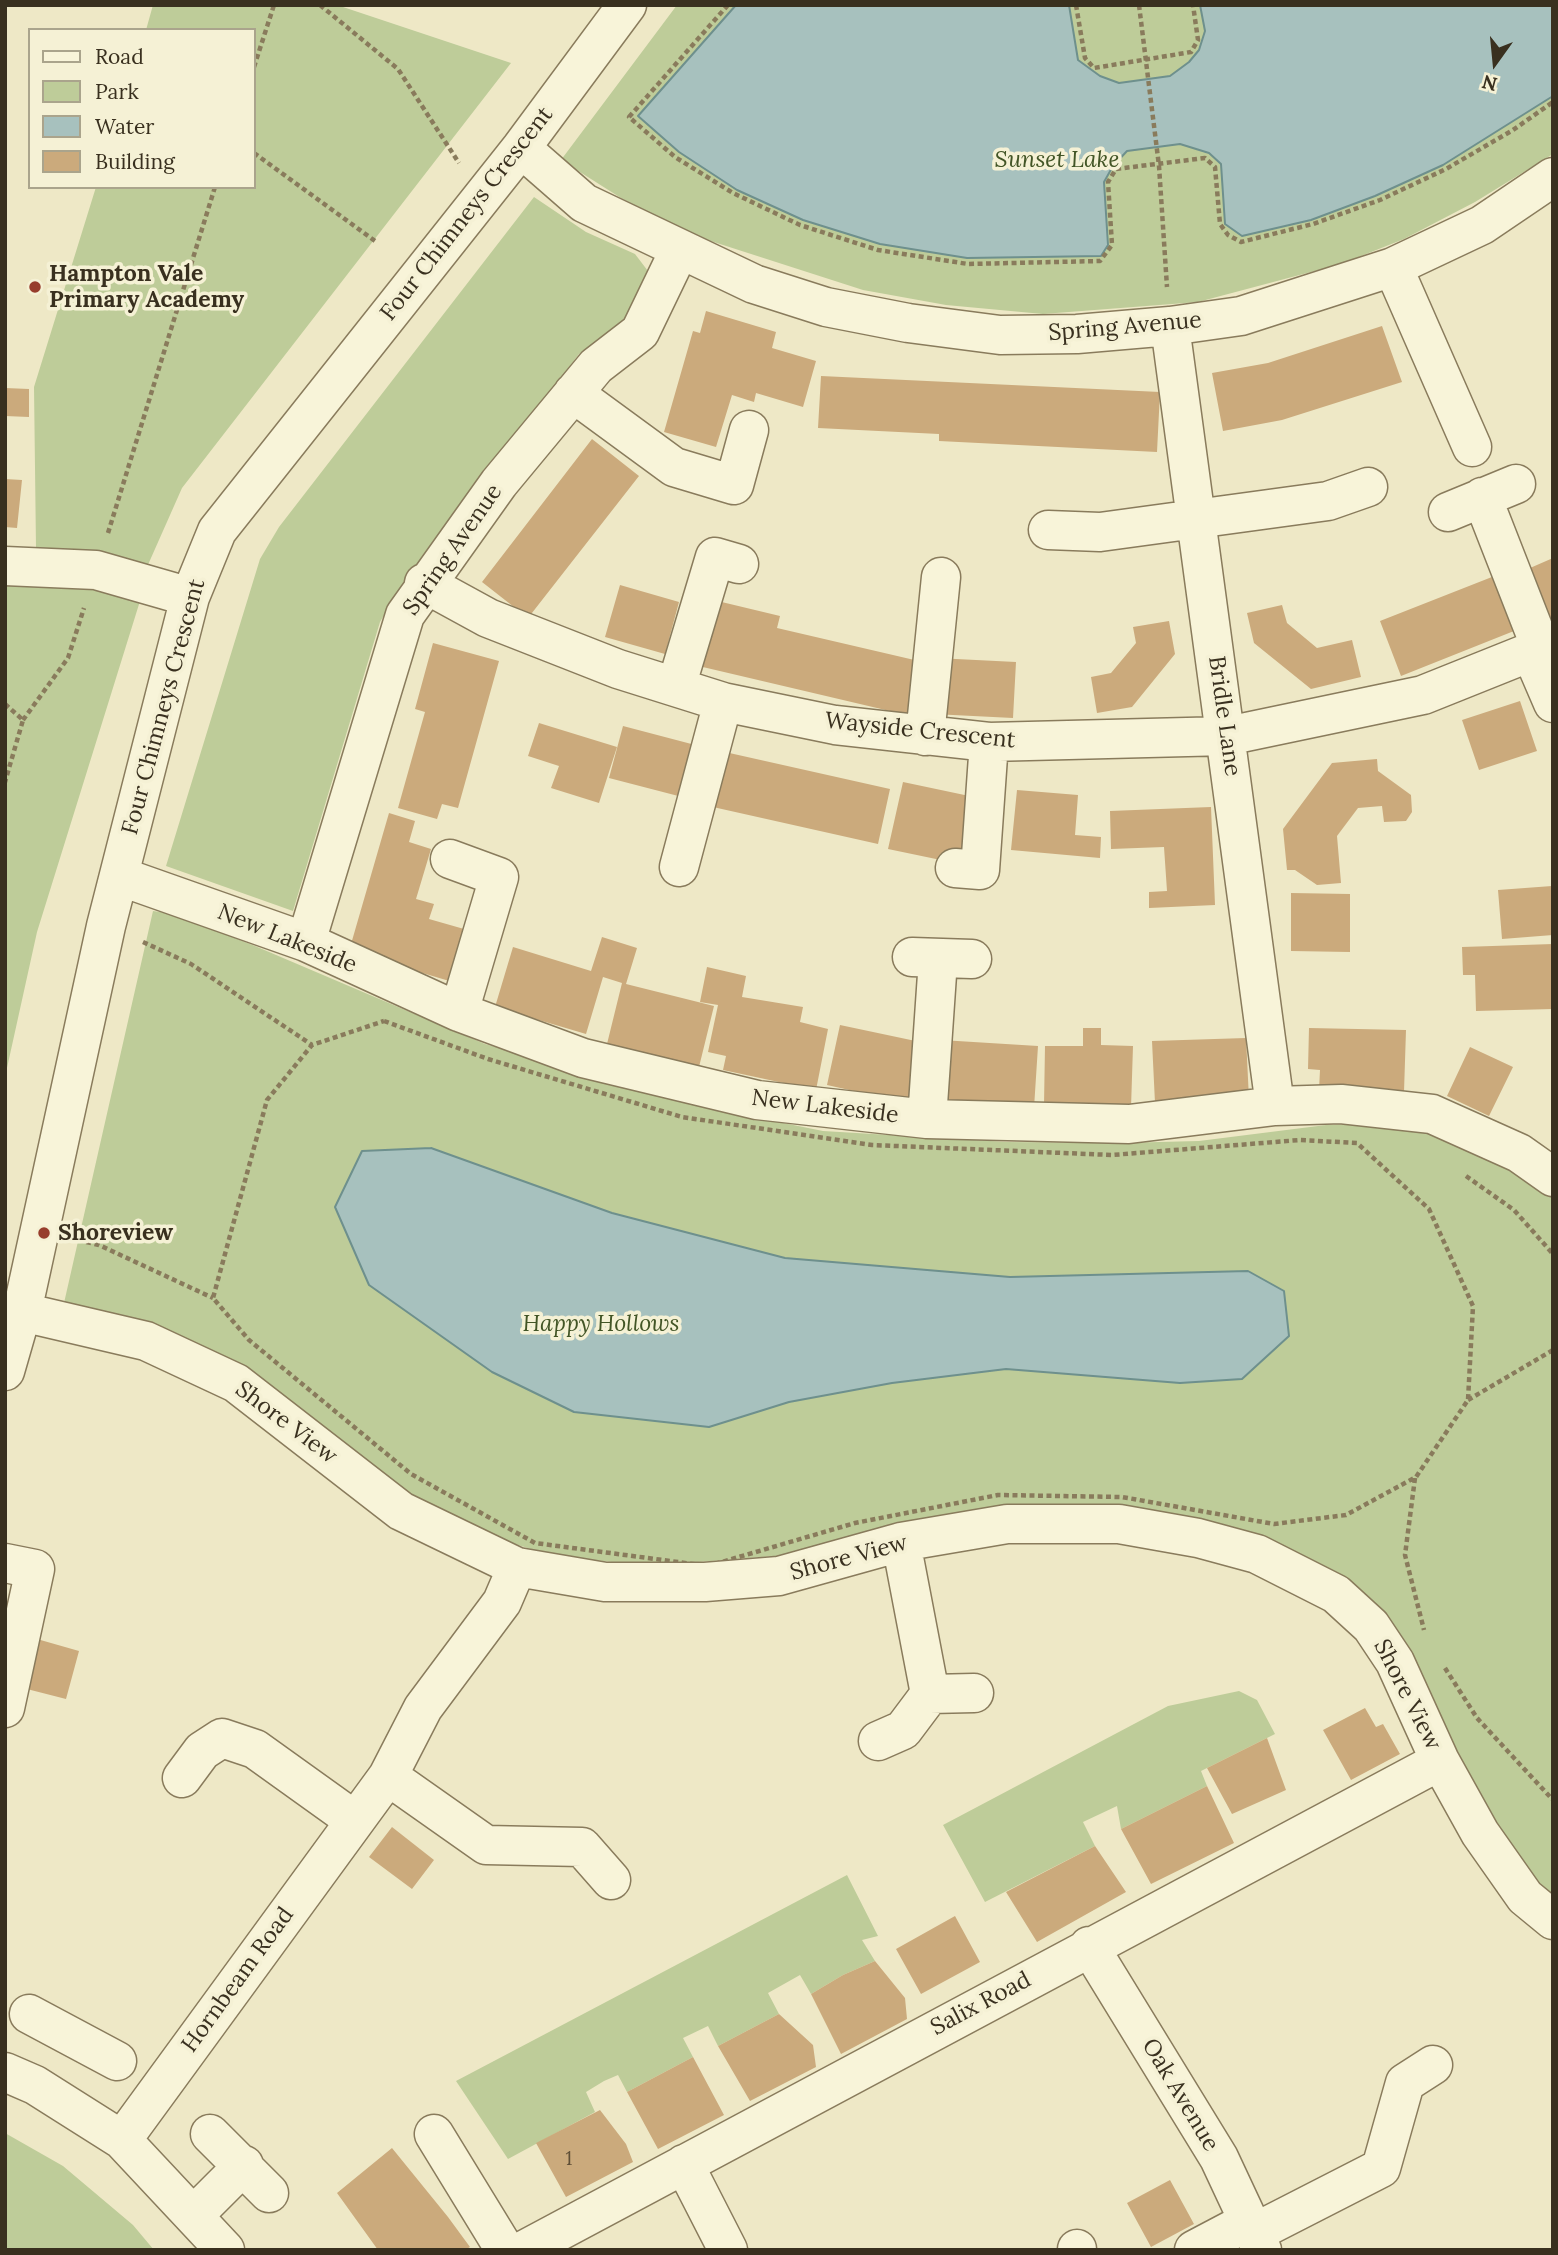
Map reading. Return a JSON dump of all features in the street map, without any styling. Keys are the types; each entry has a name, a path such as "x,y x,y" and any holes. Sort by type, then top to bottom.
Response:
{"street":[{"name":"Four Chimneys Crescent","path":"5,1371 18,1296 38,1230 106,926 190,597 217,531 521,148 627,5"},
{"name":"Spring Avenue","path":"521,148 584,203 679,251 754,284 826,307 908,323 1000,335 1077,334 1170,326 1241,316 1393,267 1482,225 1553,177"},
{"name":"Spring Avenue","path":"306,942 405,615 424,583 499,483 573,393 596,366 640,332 679,251"},
{"path":"1393,267 1472,447"},
{"name":"Bridle Lane","path":"1170,326 1275,1106"},
{"path":"573,393 674,467 734,485 749,430"},
{"path":"1048,530 1100,532 1197,519 1328,501 1368,487"},
{"path":"1482,498 1542,648 1553,704"},
{"path":"676,687 715,557 739,564"},
{"path":"5,566 96,570 190,597"},
{"path":"925,736 942,578"},
{"name":"Wayside Crescent","path":"424,583 488,618 618,669 723,702 835,725 989,742 1227,736 1423,695 1542,648"},
{"path":"679,867 723,702"},
{"path":"955,869 980,870 989,742"},
{"path":"450,859 499,877 458,1012"},
{"name":"New Lakeside","path":"120,876 306,942 458,1012 583,1058 757,1100 927,1119 1129,1124 1275,1106 1341,1104 1432,1114 1519,1153 1553,1177"},
{"path":"927,1119 941,959"},
{"name":"Shore View","path":"18,1296 146,1341 236,1383 401,1511 517,1567 605,1583 705,1582 779,1576 901,1542 1007,1524 1119,1524 1198,1538 1257,1554 1336,1594 1371,1626 1395,1662 1440,1761 1479,1833 1525,1897 1553,1920"},
{"path":"878,1741 903,1730 930,1694 901,1542"},
{"path":"5,1563 36,1569 5,1708"},
{"name":"Hornbeam Road","path":"122,2140 388,1776 423,1709 502,1602 517,1567"},
{"path":"930,1694 974,1693"},
{"path":"182,1779 202,1751 222,1738 255,1749 354,1820"},
{"name":"Salix Road","path":"524,2250 1440,1761"},
{"path":"388,1776 486,1845 582,1847 611,1880"},
{"name":"Oak Avenue","path":"1089,1946 1219,2158 1255,2235"},
{"path":"29,2014 117,2061"},
{"path":"65,2031 20,2078 122,2140 225,2250"},
{"path":"1194,2250 1255,2235 1381,2168 1405,2083 1433,2065"},
{"path":"194,2215 256,2179 210,2134"},
{"path":"434,2134 505,2250"},
{"path":"684,2164 729,2250"}],"path":[{"path":"256,61 274,5"},
{"path":"320,5 398,69 482,198"},
{"path":"728,5 629,117 675,157 733,193 800,225 878,250 968,264 1091,264 1100,261 1112,245 1108,183 1116,169 1159,166 1205,158 1215,167 1220,224 1228,234 1241,242 1313,224 1391,195 1446,170 1513,131 1553,102"},
{"path":"1076,5 1084,58 1094,68 1191,52 1198,40 1193,5"},
{"path":"1139,5 1159,166 1170,326"},
{"path":"256,154 375,241"},
{"path":"5,782 23,720 68,658 214,189"},
{"path":"5,704 23,720"},
{"path":"106,926 191,964 312,1045"},
{"path":"213,1298 267,1100 312,1045 384,1021 488,1059 682,1117 873,1145 1112,1155 1300,1140 1368,1144"},
{"path":"1357,1143 1429,1209 1473,1306 1468,1400"},
{"path":"1464,1175 1514,1210 1553,1254"},
{"path":"38,1230 99,1245 213,1298 249,1340 411,1474 535,1543 708,1566 855,1523 998,1495 1122,1497 1274,1524 1346,1515 1416,1477"},
{"path":"1427,1642 1405,1555 1416,1477 1468,1400 1553,1350"},
{"path":"1441,1663 1477,1718 1553,1800"}],"green space":[{"path":"153,5 337,5 511,63 182,488 147,567 80,550 36,548 34,387 95,189 256,189 256,28 147,28"},
{"name":"Sunset Lake","path":"677,5 1553,5 1553,154 1475,202 1404,239 1341,264 1198,302 1043,314 946,305 863,290 692,235 621,198 561,160"},
{"path":"534,197 586,232 635,254 651,275 622,334 579,354 399,590 380,622 293,911 166,866 260,559 279,527"},
{"path":"47,581 108,591 140,601 37,932 5,1077 5,582"},
{"name":"Happy Hollows","path":"153,911 174,914 255,946 485,1044 714,1109 823,1131 1007,1142 1199,1141 1326,1125 1384,1123 1437,1133 1489,1157 1550,1196 1553,1199 1553,1900 1520,1869 1468,1775 1435,1703 1385,1626 1194,1523 647,1566 550,1555 499,1539 426,1504 390,1481 271,1386 228,1360 64,1303"},
{"path":"1239,1691 1257,1700 1275,1734 1201,1771 1207,1786 1121,1829 1117,1806 1083,1822 1095,1846 985,1902 943,1825 1168,1706"},
{"path":"847,1875 878,1936 862,1940 875,1961 843,1975 811,1994 800,1975 768,1993 779,2014 718,2046 708,2026 683,2038 693,2057 627,2092 618,2075 604,2081 586,2092 595,2112 508,2159 456,2081"},
{"path":"5,2133 63,2166 133,2225 154,2250 5,2250"}],"water":[{"name":"Sunset Lake","path":"736,5 1069,5 1078,60 1100,76 1119,83 1170,76 1189,62 1199,50 1205,31 1200,5 1553,5 1553,96 1443,165 1375,196 1311,220 1242,236 1225,224 1221,164 1209,153 1180,144 1127,151 1113,166 1104,182 1108,245 1101,256 967,258 880,244 803,220 737,190 679,152 638,116"},
{"name":"Happy Hollows","path":"431,1148 612,1213 785,1258 1010,1277 1248,1271 1284,1291 1289,1336 1242,1379 1180,1383 1006,1369 892,1383 789,1402 709,1427 574,1412 492,1372 369,1285 335,1207 362,1151"}],"building":[{"path":"706,311 776,332 772,348 816,361 803,407 756,393 754,402 732,395 716,447 664,432 693,331 700,333"},
{"path":"1382,326 1402,382 1282,420 1223,431 1212,373 1268,363"},
{"path":"821,376 1160,392 1157,452 939,441 939,434 818,428"},
{"path":"5,388 29,389 29,417 5,416"},
{"path":"592,439 639,476 528,618 482,582"},
{"path":"5,479 22,480 17,528 5,527"},
{"path":"1553,558 1553,620 1536,627 1514,575"},
{"path":"1497,575 1519,629 1401,676 1380,621"},
{"path":"620,585 679,602 665,654 605,637"},
{"path":"705,598 780,616 777,628 923,662 911,716 690,664"},
{"path":"1282,605 1287,623 1317,648 1352,640 1361,677 1311,689 1254,643 1247,613"},
{"path":"1169,621 1175,654 1132,707 1097,713 1091,677 1111,673 1136,643 1133,627"},
{"path":"433,643 499,661 458,808 442,804 437,819 398,808 425,712 415,709"},
{"path":"936,658 1016,662 1013,718 933,714"},
{"path":"1520,701 1537,751 1479,770 1462,720"},
{"path":"539,723 617,747 599,803 551,788 559,766 528,756"},
{"path":"623,726 699,746 686,798 609,778"},
{"path":"716,750 890,789 878,844 704,805"},
{"path":"1377,759 1378,771 1411,795 1412,812 1406,821 1384,822 1382,806 1358,808 1337,836 1341,883 1317,885 1295,870 1287,870 1283,829 1332,763"},
{"path":"903,782 974,797 960,864 888,849"},
{"path":"1017,790 1078,795 1075,835 1101,837 1100,858 1011,850"},
{"path":"1211,807 1215,905 1149,908 1149,892 1167,891 1164,847 1111,849 1110,811"},
{"path":"389,813 415,821 409,842 431,849 416,899 434,904 429,919 471,931 456,983 349,951"},
{"path":"1552,886 1553,935 1502,939 1498,890"},
{"path":"1291,893 1350,894 1350,952 1291,951"},
{"path":"602,937 637,948 626,984 714,1006 699,1067 607,1044 622,983 603,977 586,1034 495,1007 513,947 591,971"},
{"path":"1553,944 1553,1009 1476,1011 1475,975 1463,975 1462,947"},
{"path":"707,967 746,976 742,997 803,1007 800,1022 828,1029 816,1090 723,1070 726,1056 708,1052 718,1005 700,1002"},
{"path":"840,1025 925,1043 912,1104 827,1085"},
{"path":"1083,1028 1101,1028 1101,1045 1133,1046 1131,1108 1044,1105 1045,1046 1083,1046"},
{"path":"1309,1028 1406,1030 1404,1092 1319,1090 1320,1070 1308,1069"},
{"path":"1246,1038 1249,1099 1155,1103 1152,1041"},
{"path":"941,1040 1038,1046 1034,1108 937,1101"},
{"path":"1470,1047 1513,1067 1489,1116 1447,1096"},
{"path":"37,1639 79,1651 66,1699 23,1688"},
{"path":"1365,1708 1376,1727 1383,1724 1400,1754 1351,1780 1323,1730"},
{"path":"1267,1738 1286,1790 1232,1814 1207,1768"},
{"path":"1207,1786 1234,1843 1151,1884 1121,1829"},
{"path":"392,1827 434,1860 412,1889 369,1857"},
{"path":"1095,1846 1126,1892 1037,1942 1006,1892"},
{"path":"955,1916 980,1962 921,1994 896,1949"},
{"path":"875,1961 905,1998 907,2019 841,2054 811,1994 843,1975"},
{"path":"779,2014 813,2045 816,2067 750,2101 718,2046"},
{"path":"693,2057 724,2115 658,2149 627,2092"},
{"path":"600,2110 626,2144 633,2162 566,2197 536,2143"},
{"path":"392,2148 470,2247 465,2250 378,2250 337,2193"},
{"path":"1170,2180 1194,2224 1151,2247 1127,2203"}],"place":[{"name":"Hampton Vale Primary Academy","path":"35,287"},
{"name":"Shoreview","path":"44,1233"}]}
